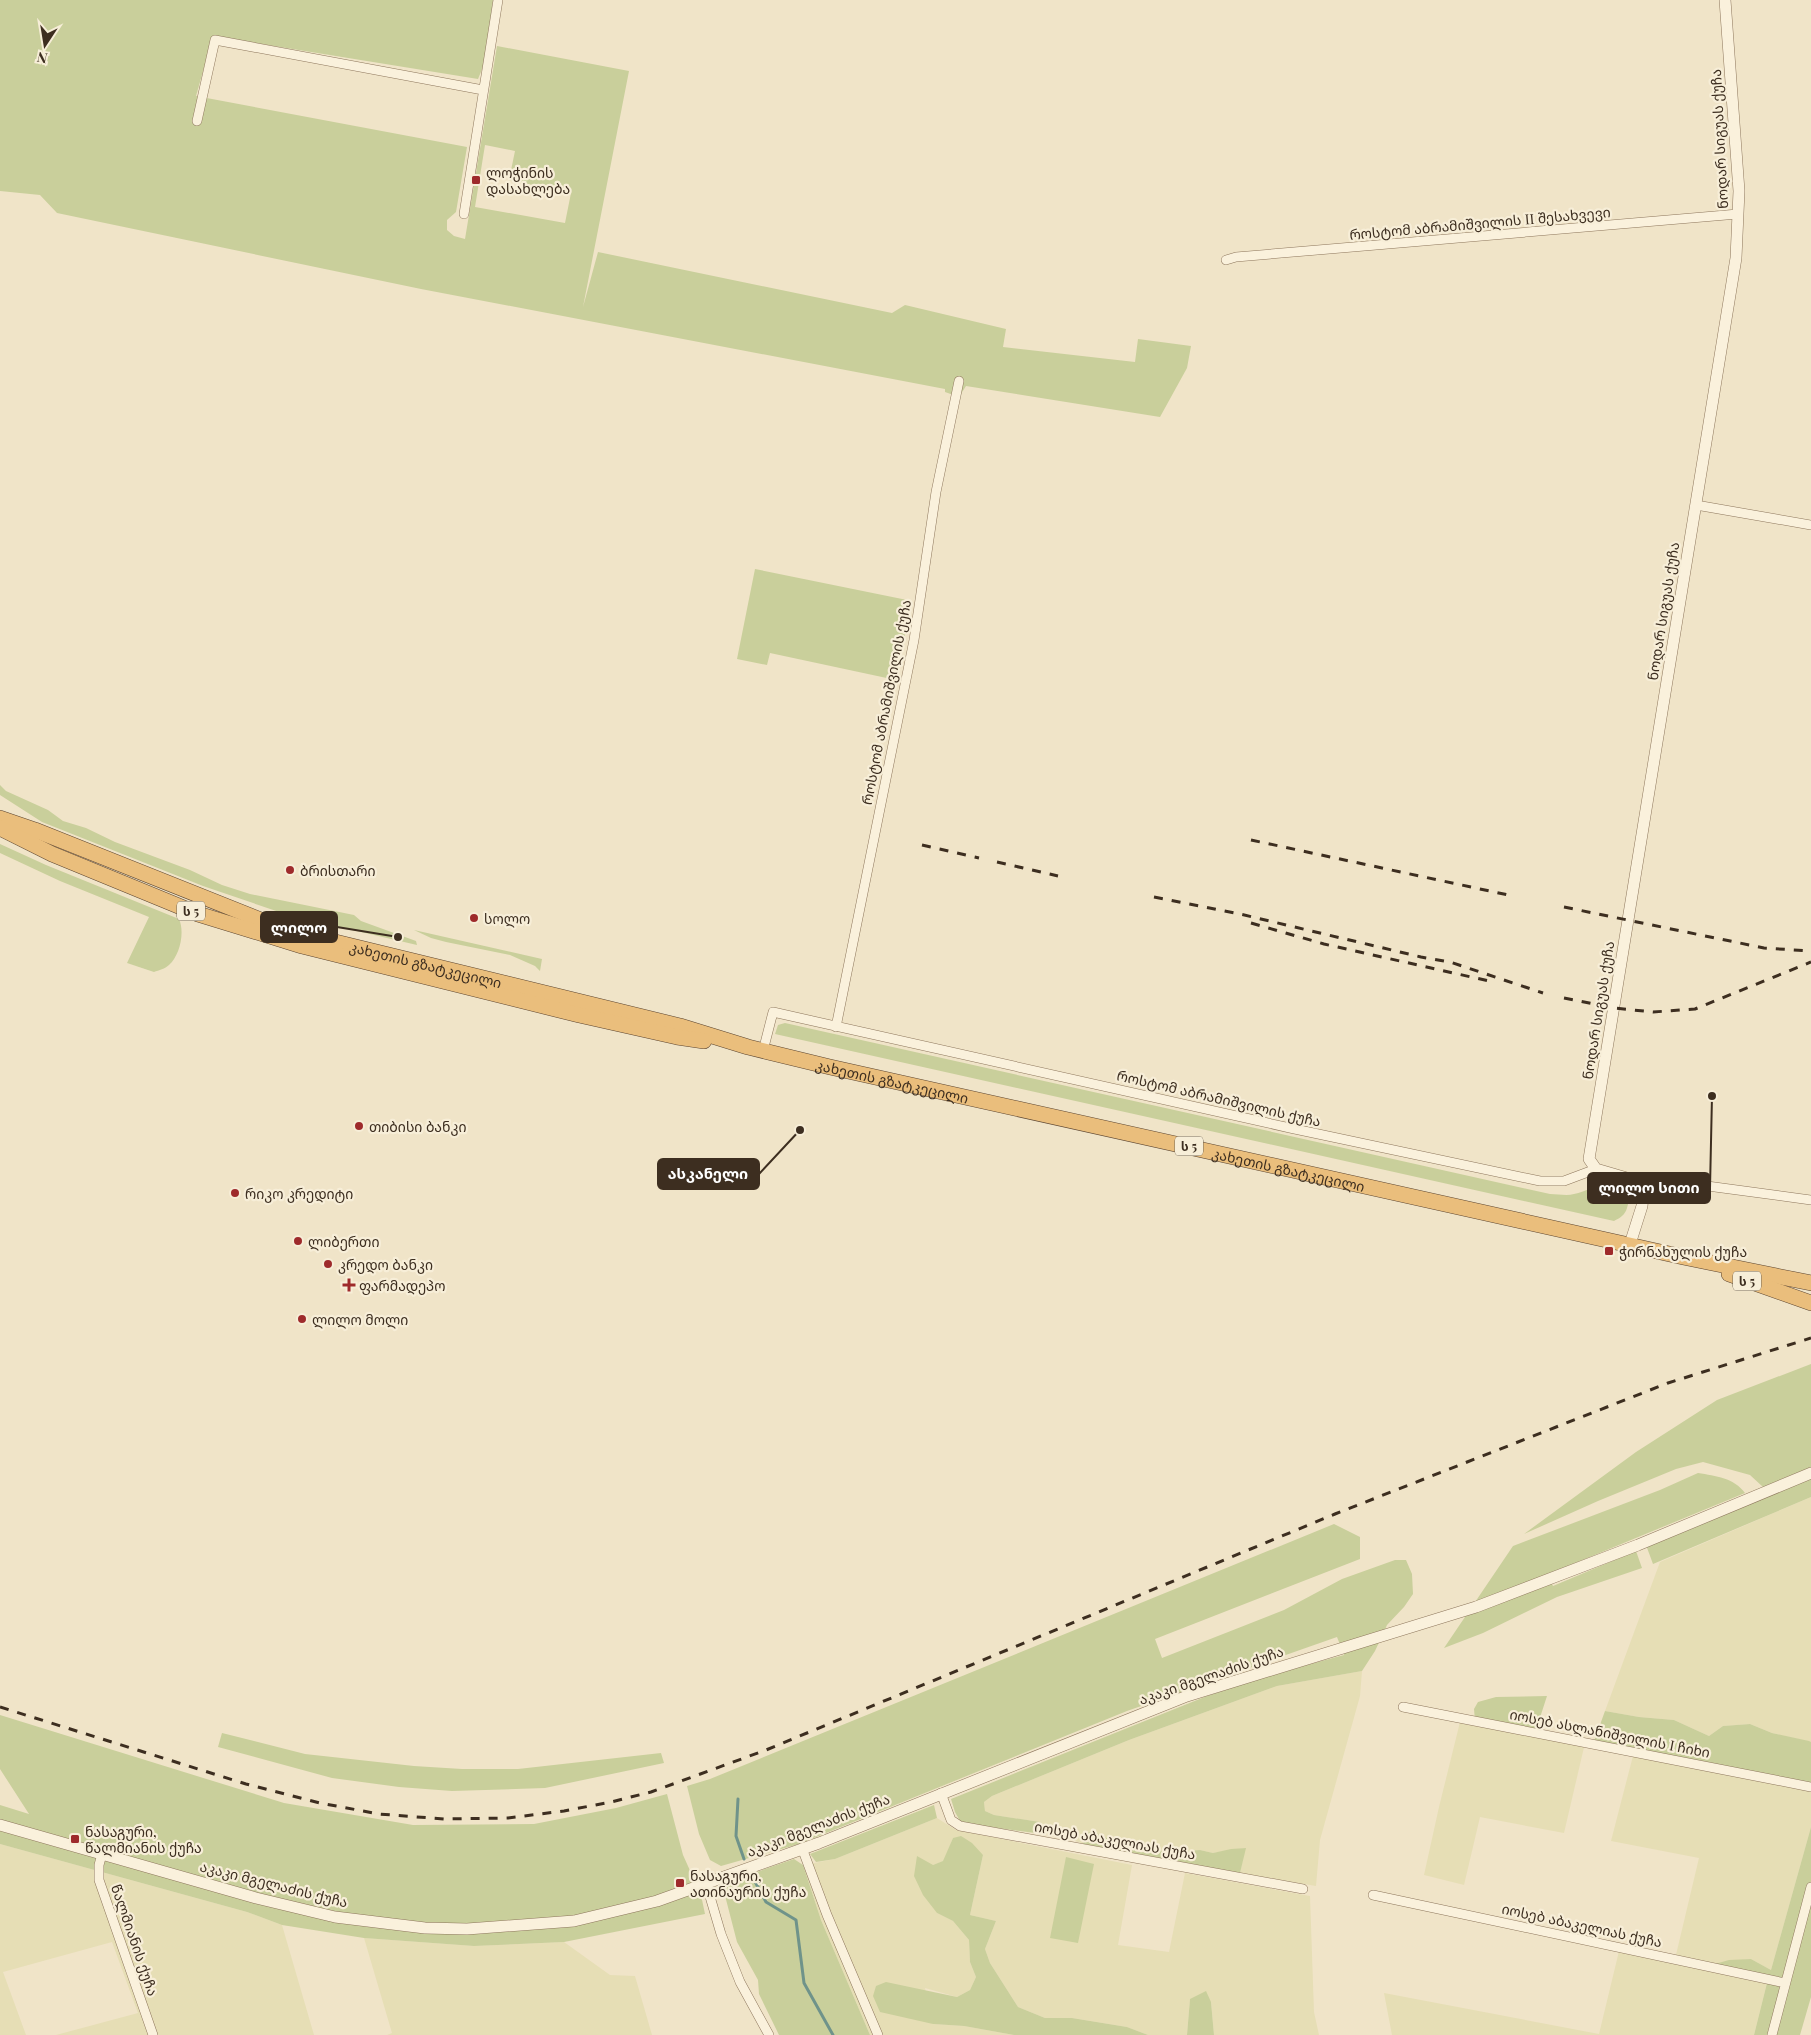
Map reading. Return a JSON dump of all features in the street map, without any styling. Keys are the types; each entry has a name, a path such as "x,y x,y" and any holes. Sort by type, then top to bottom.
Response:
{"highway":[{"name":"კახეთის გზატკეცილი","path":"0,818 35,830 286,930 680,1026 763,1051 1811,1284"},
{"name":"კახეთის გზატკეცილი","path":"0,828 52,854 157,898 198,914 260,934 310,948 676,1037 748,1047"},
{"name":"კახეთის გზატკეცილი","path":"1683,1257 1811,1303"}],"street":[{"path":"464,214 498,0"},
{"name":"ნოდარ სიგუას ქუჩა","path":"1596,1168 1589,1159 1736,258 1739,191 1725,0"},
{"path":"196,121 214,40 483,90"},
{"name":"როსტომ აბრამიშვილის II შესახვევი","path":"1226,260 1738,214"},
{"name":"როსტომ აბრამიშვილის ქუჩა","path":"836,1027 914,640 936,492 959,381"},
{"path":"1696,505 1811,525"},
{"name":"როსტომ აბრამიშვილის ქუჩა","path":"763,1051 773,1012 1290,1128 1540,1181 1564,1181 1596,1168"},
{"path":"1596,1168 1637,1181 1644,1188"},
{"path":"1644,1188 1685,1183 1811,1200"},
{"path":"1630,1244 1642,1206 1644,1188"},
{"name":"აკაკი მგელაძის ქუჩა","path":"0,1825 335,1917 425,1928 467,1929 574,1921 657,1901 802,1848 1187,1696 1476,1606 1638,1545 1811,1472"},
{"name":"იოსებ ასლანიშვილის I ჩიხი","path":"1403,1707 1811,1787"},
{"name":"იოსებ აბაკელიას ქუჩა","path":"941,1794 951,1820 960,1826 1304,1889"},
{"path":"802,1848 827,1915 878,2035"},
{"name":"წალმიანის ქუჩა","path":"102,1854 99,1865 99,1880 154,2035"},
{"path":"706,1883 721,1934 740,1982 769,2035"},
{"path":"1772,2035 1811,1887"},
{"name":"იოსებ აბაკელიას ქუჩა","path":"1373,1895 1786,1983"}],"shaded area":[{"path":"1811,1497 1811,1742 1772,1733 1750,1724 1723,1726 1709,1736 1674,1720 1639,1717 1605,1711 1660,1562"},
{"path":"1362,1671 1360,1696 1320,1840 1316,1886 1240,1873 1245,1848 1213,1853 1200,1850 1167,1852 1087,1832 1083,1844 1066,1837 1043,1834 1040,1822 994,1815 985,1811 984,1802 992,1796 1129,1740 1277,1686"},
{"path":"1461,1718 1585,1743 1564,1833 1480,1817 1464,1885 1424,1875"},
{"path":"1634,1752 1811,1787 1811,1827 1771,1970 1751,1959 1743,1960 1768,1979 1754,2035 1392,2035 1384,1993 1599,2034 1620,1947 1675,1959 1699,1858 1611,1841"},
{"path":"937,1818 956,1830 1132,1865 1118,1945 1169,1952 1185,1873 1310,1896 1314,2012 1319,2035 1214,2035 1211,2002 1190,1999 1187,2035 1148,2035 1127,2027 1072,2018 1045,2018 1018,2007 990,1963 985,1949 996,1921 970,1915 983,1855 953,1838 944,1861 933,1865 937,1913 953,1921 969,1940 970,1962 976,1977 970,1990 957,1997 925,1988 933,2024 964,2026 1014,2035 870,2035 821,1920 803,1865 835,1859"},
{"path":"0,1844 247,1912 282,1925 314,2035 56,2035 138,2013 112,1942 3,1972 26,2035 0,2035"},
{"path":"364,1938 474,1946 564,1942 610,1975 635,1976 652,2035 387,2035 392,2033"}],"green space":[{"path":"0,0 493,0 485,62 478,79 213,36 196,96 467,147 456,212 447,220 447,230 454,236 465,239 497,46 629,71 583,307 598,252 892,313 905,305 1006,329 1003,347 1135,362 1138,339 1191,346 1187,368 1160,417 966,386 959,397 945,392 945,389 421,289 57,213 40,195 0,191","holes":["485,145 515,151 509,180 571,193 565,223 475,207"]},
{"path":"755,569 912,601 896,680 770,653 767,665 737,659"},
{"path":"0,785 6,791 48,810 63,821 86,828 115,842 190,870 222,885 250,894 354,915 361,921 416,941 417,945 288,915 203,886 42,822 0,795"},
{"path":"0,844 46,865 179,919 182,930 181,937 179,949 173,961 166,968 154,972 127,963 149,917 60,881 0,853"},
{"path":"414,930 542,959 540,971 535,966 510,955 446,942 431,938"},
{"path":"785,1023 1550,1194 1571,1195 1606,1183 1613,1183 1619,1185 1627,1192 1628,1203 1624,1214 1614,1221 775,1034 778,1025"},
{"path":"1811,1364 1811,1467 1763,1487 1750,1475 1703,1462 1676,1469 1524,1534 1636,1452 1717,1400"},
{"path":"1698,1473 1730,1481 1745,1493 1551,1573 1549,1578 1553,1586 1636,1551 1642,1568 1557,1597 1483,1633 1444,1648 1513,1546 1660,1490"},
{"path":"1811,1478 1811,1497 1653,1564 1646,1545"},
{"path":"1334,1524 1360,1537 1360,1559 1155,1639 1162,1658 1284,1610 1342,1579 1395,1560 1406,1560 1412,1574 1413,1594 1387,1625 1375,1651 1362,1671 1277,1686 1129,1740 992,1796 984,1802 985,1811 994,1815 1040,1822 1043,1834 975,1825 960,1821 951,1799 1207,1696 1273,1674 1344,1655 1337,1637 1127,1711 799,1844 721,1866 710,1860 699,1834 687,1786 710,1779"},
{"path":"1547,1696 1535,1733 1475,1721 1474,1709 1478,1702 1496,1697"},
{"path":"1605,1711 1639,1717 1674,1720 1709,1736 1723,1726 1750,1724 1772,1733 1809,1741 1811,1742 1811,1787 1593,1744"},
{"path":"0,1715 284,1803 413,1825 534,1824 616,1808 667,1794 683,1855 701,1895 705,1914 564,1942 474,1946 364,1938 282,1925 247,1912 0,1844 0,1805 29,1814 0,1769"},
{"path":"222,1733 305,1754 414,1766 462,1769 518,1769 661,1753 664,1763 545,1788 452,1791 399,1787 332,1778 218,1747"},
{"path":"934,1805 937,1818 835,1859 816,1862 810,1854"},
{"path":"1811,1827 1811,1997 1800,2035 1754,2035 1768,1979 1708,1966 1729,1960 1751,1959 1771,1970"},
{"path":"1087,1832 1167,1852 1200,1850 1213,1853 1246,1848 1240,1873 1083,1844"},
{"path":"961,1836 972,1843 983,1855 970,1915 996,1921 985,1949 990,1963 1018,2007 1045,2018 1072,2018 1127,2027 1148,2035 1014,2035 964,2026 933,2024 880,2012 873,1996 876,1986 886,1982 957,1997 970,1990 976,1977 970,1962 969,1940 953,1921 937,1913 923,1895 914,1876 917,1856 933,1865 943,1861 953,1838"},
{"path":"1066,1857 1094,1864 1078,1943 1050,1938"},
{"path":"794,1859 803,1865 821,1920 870,2035 779,2035 759,1994 758,1980 737,1942 722,1884"},
{"path":"1206,1991 1211,2002 1214,2035 1187,2035 1190,1999"}],"waterway":[{"path":"738,1799 736,1836 744,1859"},
{"path":"752,1876 766,1902 796,1920 804,1983 833,2035"}],"railway":[{"path":"1251,840 1513,896"},
{"path":"922,845 979,858"},
{"path":"997,862 1058,876"},
{"path":"1154,897 1240,914 1421,957 1450,962 1543,993"},
{"path":"1564,907 1764,948 1811,951"},
{"path":"1251,923 1324,944 1489,981"},
{"path":"1564,998 1614,1008 1653,1012 1695,1009 1811,962"},
{"path":"0,1707 246,1784 320,1803 379,1814 444,1819 508,1818 564,1811 611,1802 651,1792 766,1750 1335,1514 1668,1383 1811,1338"}],"place":[{"name":"ლოჭინის დასახლება","path":"476,180"},
{"name":"ბრისთარი","path":"290,870"},
{"name":"სოლო","path":"474,918"},
{"name":"ლილო","path":"398,937"},
{"name":"ლილო სითი","path":"1712,1096"},
{"name":"თიბისი ბანკი","path":"359,1126"},
{"name":"ასკანელი","path":"800,1130"},
{"name":"რიკო კრედიტი","path":"235,1193"},
{"name":"ლიბერთი","path":"298,1241"},
{"name":"ჭირნახულის ქუჩა","path":"1609,1251"},
{"name":"კრედო ბანკი","path":"328,1264"},
{"name":"ფარმადეპო","path":"349,1285"},
{"name":"ლილო მოლი","path":"302,1319"},
{"name":"ნასაგური, წალმიანის ქუჩა","path":"75,1839"},
{"name":"ნასაგური, ათინაურის ქუჩა","path":"680,1883"}]}
